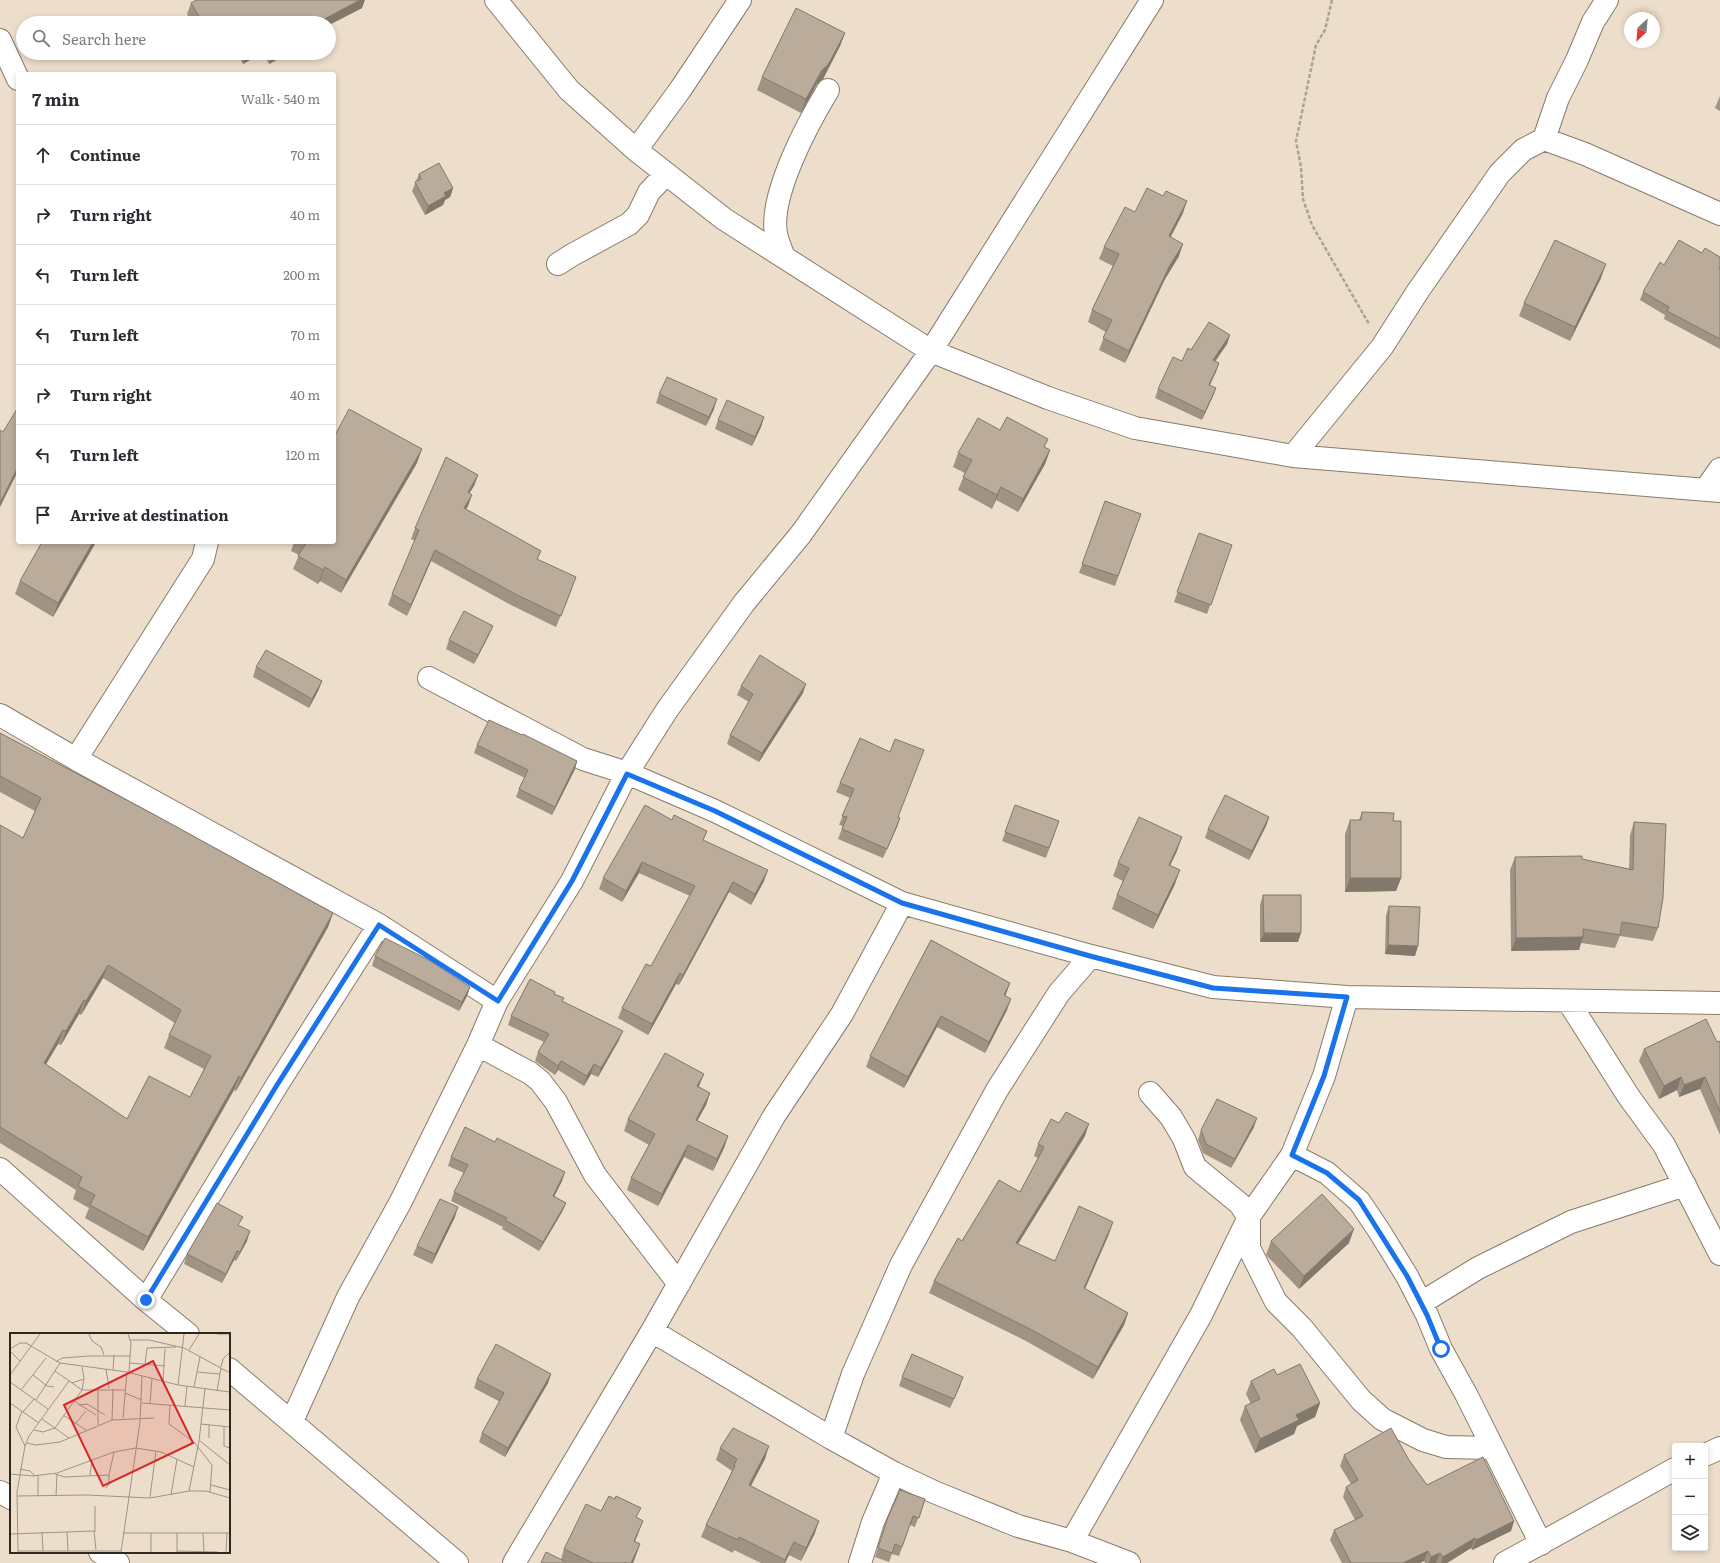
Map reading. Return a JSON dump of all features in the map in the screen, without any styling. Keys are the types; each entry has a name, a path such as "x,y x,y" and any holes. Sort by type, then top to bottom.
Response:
{"street":[{"path":"496,0 569,90 636,150 724,219 931,351 1048,398 1135,428 1293,456 1713,490 1720,468"},
{"path":"636,150 680,90 740,0"},
{"path":"292,1421 348,1296 400,1203 478,1045 498,1001 572,881 627,774 667,710 744,603 801,534 931,351 1152,0"},
{"path":"1293,456 1382,347 1418,291 1500,173 1523,150 1544,139 1558,98 1577,60 1593,22 1607,0"},
{"path":"0,40 16,76"},
{"path":"784,257 776,233 777,206 788,171 801,139 828,90"},
{"path":"1544,139 1585,154 1720,214"},
{"path":"558,264 572,254 629,224 638,215 649,192 666,174"},
{"path":"76,759 203,558 206,544"},
{"path":"429,678 582,759 627,774 715,811 902,903 1090,956 1213,988 1347,997 1720,1003"},
{"path":"0,715 76,759 379,925 498,1001"},
{"path":"514,1563 652,1331 774,1116 842,1014 902,903"},
{"path":"146,1300 277,1085 379,925"},
{"path":"831,1438 853,1374 902,1265 997,1090 1059,993 1090,956"},
{"path":"1072,1541 1201,1315 1249,1218 1292,1155 1324,1076 1347,997"},
{"path":"1568,1001 1629,1097 1664,1145 1720,1254"},
{"path":"478,1045 530,1073 540,1081 556,1102 595,1176 679,1284"},
{"path":"1150,1093 1171,1118 1184,1140 1195,1167 1240,1204 1249,1218 1249,1248 1276,1302 1302,1328 1361,1400 1382,1419 1423,1440 1446,1447 1492,1448"},
{"path":"1292,1155 1327,1173 1359,1200 1407,1276 1441,1349 1466,1394 1541,1544"},
{"path":"3,1177 146,1300 187,1333"},
{"path":"1420,1303 1478,1268 1571,1222 1685,1185"},
{"path":"652,1331 831,1438 894,1473 934,1492 1018,1526 1072,1541 1129,1563"},
{"path":"230,1370 292,1421 457,1563"},
{"path":"1708,1454 1720,1448"},
{"path":"1505,1563 1672,1471"},
{"path":"860,1563 873,1522 894,1473"},
{"path":"0,1492 10,1497"},
{"path":"102,1553 118,1563"}],"path":[{"path":"1332,0 1325,30 1316,45 1296,141 1301,167 1303,198 1312,225 1382,347"}],"building":[{"path":"196,0 360,0 330,16 199,16 191,3"},
{"path":"796,8 845,33 828,65 822,70 806,99 762,77"},
{"path":"439,163 453,188 444,193 446,196 428,206 415,182 421,179 419,174"},
{"path":"1147,188 1163,196 1166,191 1187,201 1169,236 1183,244 1169,267 1129,351 1103,338 1112,320 1092,310 1119,254 1104,247 1125,207 1135,212"},
{"path":"1555,240 1606,264 1575,327 1524,303"},
{"path":"1679,240 1702,253 1705,248 1720,257 1720,339 1667,311 1669,307 1643,292 1660,262 1664,265"},
{"path":"1209,322 1230,335 1213,360 1219,363 1209,385 1216,388 1205,412 1158,389 1173,357 1182,361 1188,348 1191,350"},
{"path":"667,377 717,399 709,417 659,394"},
{"path":"727,400 764,417 755,437 718,420"},
{"path":"349,409 422,449 346,580 325,567 323,570 298,556 305,544 336,544 336,433"},
{"path":"16,411 16,471 0,503 0,430 3,432"},
{"path":"1007,417 1048,439 1044,447 1050,450 1023,499 1001,487 997,495 963,477 972,460 958,453 978,418 1000,430"},
{"path":"446,457 478,475 468,492 472,495 464,508 541,551 537,559 576,577 561,616 515,594 435,550 411,605 392,594 419,530 415,528"},
{"path":"1105,501 1141,514 1118,576 1082,564"},
{"path":"1199,533 1232,545 1211,605 1177,592"},
{"path":"41,544 92,544 58,603 20,581"},
{"path":"464,611 493,626 478,655 449,640"},
{"path":"266,650 322,681 312,699 256,667"},
{"path":"760,655 806,684 762,753 730,735 753,694 741,686"},
{"path":"489,720 522,735 523,734 577,761 555,807 519,789 528,770 477,745"},
{"path":"0,733 155,815 333,913 241,1078 239,1076 148,1237 90,1205 95,1195 78,1186 82,1177 0,1127 0,825 23,838 41,798 0,776","holes":["108,965 181,1010 169,1035 211,1056 190,1097 149,1076 127,1119 44,1063 63,1030 66,1031 84,1000 86,1001"]},
{"path":"860,738 890,752 895,739 924,750 898,817 900,818 887,849 842,829 847,817 842,816 854,789 840,783"},
{"path":"1225,795 1269,817 1252,851 1208,829"},
{"path":"645,805 672,820 674,815 707,831 703,840 768,870 755,894 733,882 683,975 680,973 652,1024 622,1008 646,964 651,966 695,886 642,862 626,891 603,878"},
{"path":"1015,805 1059,821 1049,848 1005,832"},
{"path":"1362,812 1394,813 1393,821 1401,821 1401,878 1350,878 1350,820 1361,820"},
{"path":"1139,817 1182,837 1169,865 1180,870 1158,915 1117,895 1129,868 1118,863"},
{"path":"1634,822 1666,824 1663,898 1658,928 1622,922 1620,935 1583,929 1583,937 1516,938 1515,857 1582,856 1582,859 1633,870"},
{"path":"1263,895 1301,895 1301,933 1264,933"},
{"path":"1389,906 1420,907 1418,946 1388,945"},
{"path":"385,938 429,960 470,987 462,1002 375,956"},
{"path":"931,940 1010,983 1004,995 1011,999 989,1042 941,1016 908,1077 870,1056"},
{"path":"530,979 555,992 554,994 564,998 562,1001 623,1031 601,1068 594,1064 587,1076 561,1061 558,1066 538,1052 549,1034 511,1016"},
{"path":"1706,1019 1717,1042 1720,1041 1720,1112 1705,1077 1684,1085 1681,1077 1664,1086 1644,1049"},
{"path":"665,1053 704,1074 697,1086 710,1093 696,1120 728,1136 717,1159 688,1145 662,1194 631,1178 655,1134 628,1119"},
{"path":"1217,1099 1257,1118 1235,1159 1206,1144 1201,1130"},
{"path":"1066,1112 1089,1124 1016,1243 1055,1261 1079,1206 1113,1222 1084,1288 1128,1313 1098,1367 1030,1329 934,1281 958,1238 962,1241 999,1180 1020,1192 1044,1147 1038,1144 1051,1119 1059,1123"},
{"path":"465,1127 495,1142 497,1138 565,1172 553,1196 566,1203 543,1242 505,1220 507,1218 454,1192 468,1165 451,1157"},
{"path":"1322,1194 1354,1229 1304,1276 1271,1241"},
{"path":"440,1199 458,1207 435,1254 417,1246"},
{"path":"217,1203 243,1217 238,1225 250,1231 240,1252 237,1251 226,1274 187,1254"},
{"path":"496,1344 551,1374 508,1448 482,1433 504,1393 477,1379"},
{"path":"912,1354 963,1377 954,1399 902,1377"},
{"path":"1300,1364 1320,1403 1296,1415 1299,1420 1260,1439 1245,1406 1260,1399 1251,1381 1274,1369 1277,1375"},
{"path":"733,1428 769,1446 749,1485 819,1521 806,1548 794,1542 785,1560 739,1537 738,1540 706,1525 737,1459 720,1448"},
{"path":"1391,1428 1409,1460 1427,1485 1483,1457 1514,1521 1476,1540 1475,1538 1443,1557 1440,1553 1431,1557 1428,1551 1403,1563 1351,1563 1334,1530 1363,1516 1346,1487 1358,1480 1344,1455"},
{"path":"900,1490 925,1499 919,1518 913,1516 902,1547 895,1544 892,1553 878,1548 888,1517"},
{"path":"609,1496 615,1499 616,1496 641,1508 636,1517 643,1521 634,1541 640,1544 631,1563 593,1563 564,1549 586,1504 601,1511"},
{"path":"546,1552 566,1562 566,1563 541,1563"}],"route":[{"path":"146,1300 277,1085 379,925 498,1001 572,881 627,774 715,811 902,903 1090,956 1213,988 1347,997 1324,1076 1292,1155 1327,1173 1359,1200 1407,1276 1427,1315 1441,1349"}]}
